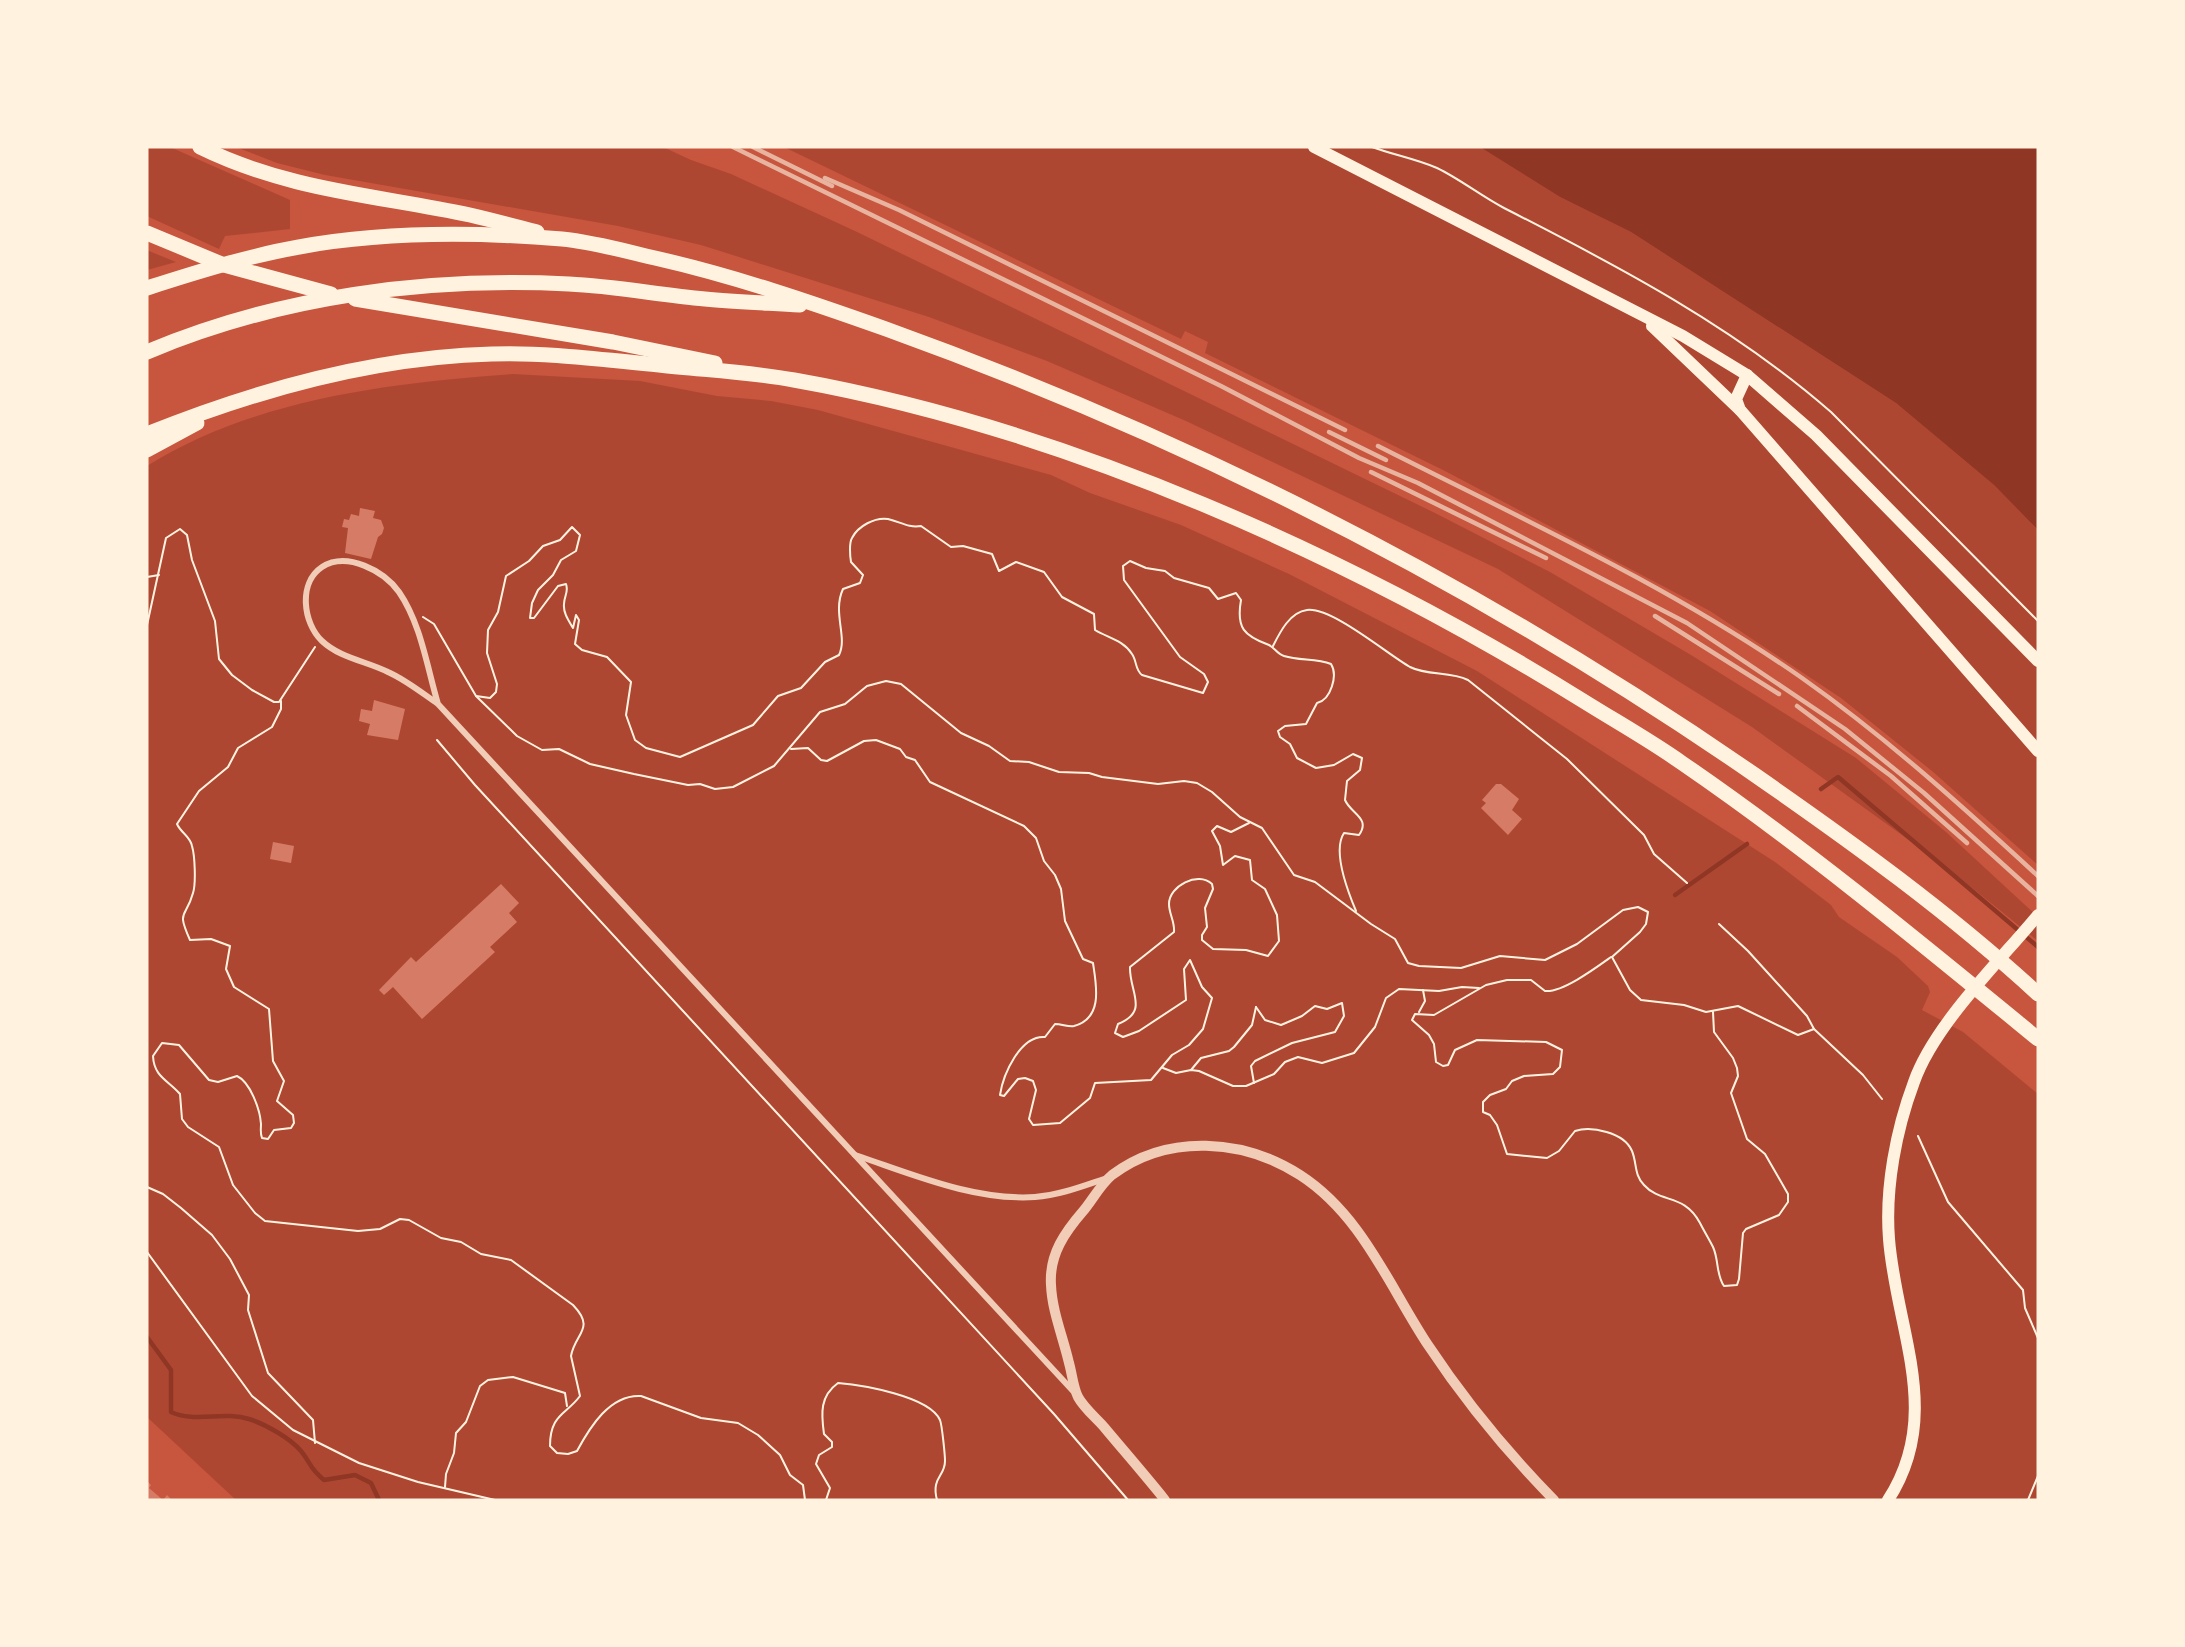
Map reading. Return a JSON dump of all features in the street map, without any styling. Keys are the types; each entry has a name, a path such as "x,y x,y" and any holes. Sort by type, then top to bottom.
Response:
{"highway":[{"path":"200,147 241,165 302,185 470,215 685,265 823,307 978,363 1097,411 1299,504 1417,567 1530,632 1694,733 1897,877 1979,940 2038,994"},
{"path":"147,233 195,254 255,275 317,291 383,305 614,342 789,378 956,418 1126,475 1263,531 1463,630 1681,762 1935,953 2038,1039"},
{"path":"147,288 259,256 334,242 412,235 566,239"},
{"path":"147,352 202,331 281,308 363,293 447,285 569,284 645,290 703,299 823,307"},
{"path":"147,434 255,395 340,373 441,357 492,354 592,359 789,378"},
{"path":"147,450 255,395"}],"main road":[{"path":"1314,147 1711,352 1747,375 1815,435 2038,661"},
{"path":"1640,315 1741,411 2038,751"},
{"path":"1741,411 1736,399 1747,375"},
{"path":"1888,1500 1906,1462 1916,1402 1913,1365 1892,1266 1888,1220 1897,1144 1914,1080 1930,1047 2038,915"}],"street":[{"path":"438,704 411,614 398,591 380,573 356,563 331,564 314,575 306,593 309,618 321,640 341,653 401,679 438,704 1077,1396 1165,1500"},
{"path":"855,1155 958,1187 1018,1197 1069,1191 1110,1177 1154,1153 1172,1148 1229,1147 1263,1157 1315,1185 1343,1211 1410,1318 1471,1406 1554,1500"},
{"path":"1077,1396 1054,1309 1051,1272 1061,1238 1110,1177"}],"path":[{"path":"476,696 490,698 496,692 497,684 487,653 488,630 498,612 506,576 529,561 543,546 560,540 572,527 580,535 579,545 573,553 561,560 554,575 538,590 532,603 530,618 534,618 558,586 566,584 568,590 564,603 566,615 573,628 576,615 579,620 575,644 582,650 606,657 631,682 626,715 635,740 646,748 675,758 713,745 753,725 778,696 801,688 825,662 839,656 842,645 838,620 839,600 843,589 860,583 863,575 850,562 850,542 858,531 876,519 889,519 908,527 921,526 951,547 963,546 992,554 999,571 1016,562 1039,569 1062,597 1092,611 1095,630 1123,644 1133,656 1138,672 1151,679 1203,693 1208,682 1204,674 1180,657 1124,580 1123,566 1130,561 1146,568 1165,571 1174,578 1209,588 1218,598 1231,593 1240,595 1239,615 1246,635 1272,646 1283,656 1331,664 1334,669 1330,694 1324,701 1317,703 1306,724 1279,728 1278,734 1290,744 1292,752 1317,768 1334,765 1353,754 1362,758 1360,770 1347,782 1345,800 1363,820 1364,826 1359,835 1344,833 1341,840 1340,861 1346,886 1356,911"},
{"path":"147,625 166,538 175,530 185,531 192,560 215,621 219,659 232,675 252,690 274,702 281,701"},
{"path":"147,577 159,574"},
{"path":"1272,646 1294,616 1307,610 1315,611 1344,624 1412,668 1448,673 1468,680 1567,759 1644,835 1660,860 1687,883"},
{"path":"411,614 429,619 434,624 476,696 517,736 542,750 568,752 590,764 678,783 700,784 715,789 734,787 774,766 791,749 800,734 820,712 845,704 867,686 893,681 925,701 961,733 989,746 1010,761 1029,762 1059,772 1089,773 1102,777 1158,784 1190,781 1205,787 1250,823 1265,832 1294,875 1315,882 1395,939 1408,963 1419,966 1461,968 1500,956 1537,961 1554,957 1630,907 1644,908 1648,916 1646,924 1612,957 1570,983 1550,991 1527,979 1507,980 1480,988 1434,1015 1418,1014"},
{"path":"321,640 281,701 281,709 272,727 238,748 228,767 200,791 177,824 189,838 193,849 194,888 182,913 182,923 190,940 211,939 230,946 226,969 234,987 269,1009 273,1061 284,1081 278,1101 280,1106 293,1114 294,1123 291,1128 274,1130 268,1139 262,1138 259,1116 246,1082 237,1076 218,1082 208,1080 179,1045 162,1043 153,1056 154,1068 164,1082 180,1094 182,1119 188,1126 219,1147 233,1185 255,1214 265,1221 358,1230 380,1229 400,1219 409,1220 441,1238 461,1242 481,1254 511,1260 573,1305 582,1314 584,1322 583,1332 571,1356 580,1395 575,1402 567,1406 550,1435 550,1446 556,1453 568,1454 577,1451 588,1430 600,1416 623,1399 632,1395 641,1395 701,1418 738,1423 758,1435 780,1455 789,1475 803,1485 805,1500"},
{"path":"437,740 483,793 1054,1414 1128,1500"},
{"path":"791,749 808,748 821,760 827,761 864,741 876,740 900,749 906,757 915,760 930,782 1024,826 1036,838 1044,861 1055,875 1061,889 1065,921 1083,958 1093,963 1098,993 1091,1012 1082,1022 1068,1026 1055,1024 1045,1037 1038,1037 1028,1043 1007,1069 1000,1095 1004,1096 1018,1079 1025,1078 1033,1081 1036,1090 1029,1119 1033,1125 1060,1124 1089,1098 1095,1083 1151,1080 1172,1055 1189,1045 1197,1037 1210,1014 1212,998 1202,987 1192,962 1187,962 1184,969 1186,1000 1139,1031 1123,1037 1115,1033 1115,1029 1136,1011 1137,1003 1129,981 1130,967 1174,932 1174,922 1169,905 1174,891 1190,880 1202,879 1212,884 1213,889 1205,908 1207,927 1202,940 1213,949 1246,950 1263,957 1268,956 1278,946 1280,934 1277,915 1265,889 1252,880 1250,860 1235,856 1223,865 1220,846 1212,831 1217,826 1231,832 1250,823"},
{"path":"1719,924 1748,951 1795,1002 1814,1029 1863,1075 1882,1099"},
{"path":"1612,957 1630,990 1641,1000 1684,1005 1699,1011 1713,1012 1738,1006 1798,1035 1814,1029"},
{"path":"1163,1068 1176,1073 1191,1070 1233,1086 1254,1083 1274,1074 1286,1062 1298,1057 1322,1063 1354,1053 1375,1027 1382,1005 1392,993 1405,988 1439,991 1462,987 1480,988"},
{"path":"1423,990 1425,1001 1418,1014 1413,1017 1413,1023 1422,1027 1429,1035 1434,1044 1436,1062 1440,1065 1448,1065 1455,1050 1477,1040 1546,1042 1562,1050 1560,1067 1553,1074 1544,1077 1524,1076 1512,1081 1506,1089 1490,1095 1483,1102 1483,1112 1490,1115 1497,1125 1507,1154 1547,1158 1560,1151 1575,1131 1590,1128 1621,1140 1631,1150 1636,1174 1644,1185 1653,1192 1686,1204 1713,1247 1719,1269 1718,1278 1724,1286 1730,1288 1737,1285 1739,1279 1743,1233 1746,1229 1779,1215 1788,1202 1788,1194 1765,1154 1747,1139 1731,1093 1738,1076 1737,1068 1734,1058 1714,1032 1713,1012"},
{"path":"1191,1070 1201,1058 1229,1052 1252,1025 1256,1007 1265,1020 1274,1024 1286,1025 1315,1006 1327,1009 1342,1003 1344,1016 1335,1032 1292,1043 1263,1054 1251,1066 1254,1083"},
{"path":"1918,1136 1948,1202 2023,1290 2025,1308 2038,1338"},
{"path":"147,1187 164,1194 182,1208 212,1235 230,1259 249,1295 248,1310 268,1373 313,1420 315,1443"},
{"path":"147,1252 252,1396 293,1430 359,1463 418,1482 495,1500"},
{"path":"445,1487 446,1474 454,1454 456,1433 466,1422 476,1394 488,1380 513,1377 556,1388 564,1393 567,1406"},
{"path":"826,1500 830,1488 816,1464 819,1455 832,1447 832,1442 824,1434 822,1406 824,1395 838,1383 906,1398 928,1406 936,1415 941,1422 946,1463 936,1479 937,1500"},
{"path":"2028,1500 2038,1476"}],"shaded area":[{"path":"147,147 170,147 290,200 290,229 225,236 219,249 149,217 147,215"},
{"path":"236,147 663,147 731,174 855,231 1435,513 1550,572 1691,655 1856,758 1946,832 2038,917 2038,941 1945,866 1752,727 1498,569 1186,421 1047,361 929,317 701,245 618,226 325,175 277,163"},
{"path":"784,147 1480,147 1560,197 1631,232 1896,403 1994,485 2038,530 2038,865 1932,771 1841,698 1710,611 1445,471 1205,353 1208,342 1185,331 1181,339"},
{"path":"1480,147 2038,147 2038,530 1994,485 1896,403 1631,232 1560,197"},
{"path":"147,249 149,251 176,262 147,270"},
{"path":"513,374 640,381 717,396 771,401 818,410 1051,475 1090,493 1181,525 1289,574 1477,671 1775,862 1831,905 1839,917 1897,957 1928,986 1930,992 1922,1010 1963,1032 2038,1094 2038,1500 236,1500 147,1417 147,466 188,443 232,425 324,398 371,389"}],"building":[{"path":"360,508 375,511 373,518 381,520 384,528 378,537 371,559 345,553 348,528 342,527 344,519 349,520 351,514 359,516"},
{"path":"374,700 405,709 398,740 367,735 370,724 359,721 361,709 372,711"},
{"path":"1496,784 1501,784 1519,799 1512,810 1522,819 1508,835 1481,808 1486,803 1482,800"},
{"path":"273,842 294,846 291,863 270,859"},
{"path":"501,884 519,903 509,913 517,922 490,947 495,952 422,1019 393,987 384,995 379,990 411,957 416,962"},
{"path":"147,1481 151,1485 149,1488 163,1500 147,1500"}],"waterway":[{"path":"1821,789 1838,777 2038,947"},
{"path":"1675,895 1747,844"},
{"path":"147,1337 171,1370 171,1412 189,1417 230,1416 255,1421 277,1432 296,1446 315,1472 324,1480 355,1475 371,1483 379,1500"}],"railway":[{"path":"733,147 1221,386 1359,458 1418,483 1687,623 1845,729 1924,793 2038,896"},
{"path":"753,147 832,186"},
{"path":"825,178 899,210 1345,430"},
{"path":"1329,432 1386,460"},
{"path":"1378,446 1648,583 1752,645 1802,678 1894,749 2038,876"},
{"path":"1371,472 1546,558"},
{"path":"1655,616 1779,694"},
{"path":"1797,706 1891,776 1967,843"}]}
